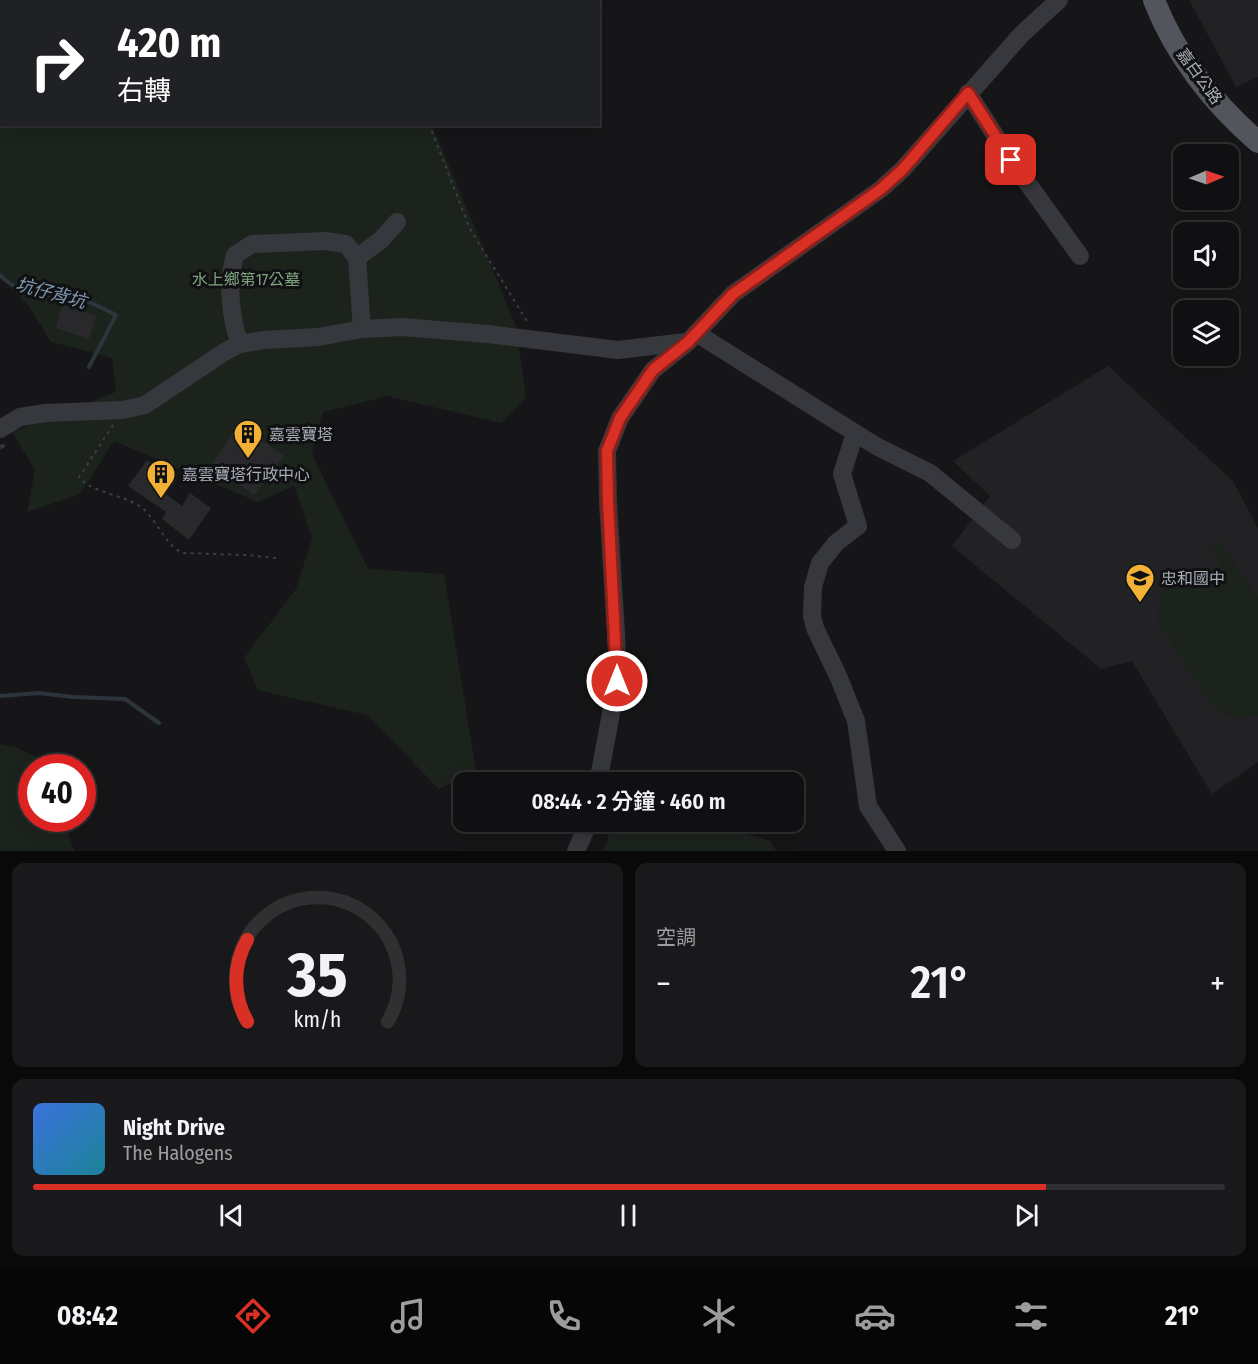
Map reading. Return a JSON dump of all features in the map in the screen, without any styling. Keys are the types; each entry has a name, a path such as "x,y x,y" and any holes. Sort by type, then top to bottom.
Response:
{"main road":[{"name":"嘉白公路","path":"1154,0 1191,69 1215,99 1258,142"}],"street":[{"path":"600,772 617,681 607,451 620,418 653,370 692,337 733,294 881,189 903,169 1021,34 1059,0"},
{"path":"968,93 1011,160 1080,256"},
{"path":"357,258 382,240 397,222"},
{"path":"240,344 234,328 230,270 235,255 252,244 325,241 346,244 357,258 362,329"},
{"path":"0,429 20,417 45,413 123,410 145,405 226,351 240,344 264,340 318,337 362,329 402,327 618,350 692,337 876,446 930,473 1012,540"},
{"path":"855,433 842,474 858,526 836,543 819,563 813,587 812,616 815,628 856,721 868,806 897,851"},
{"path":"576,851 585,832"}],"path":[{"path":"430,126 470,229 539,341"},
{"path":"123,410 79,477 84,483 120,495 141,506 173,548 182,553 276,558"}],"shaded area":[{"path":"1189,0 1258,0 1258,77 1236,87"},
{"name":"忠和國中","path":"1108,366 1233,481 1258,528 1258,762 1212,794 1132,661 1101,669 952,546 990,496 953,461"}],"green space":[{"name":"水上鄉第17公墓","path":"0,126 432,126 516,326 526,398 501,423 387,396 323,412 312,454 368,569 444,574 476,771 453,772 453,782 439,789 367,715 258,690 244,658 296,589 312,538 294,486 258,502 114,441 80,494 27,512 35,470 12,432 116,392 112,358 51,342 30,308 0,276"},
{"path":"1220,542 1258,598 1258,716 1233,717 1225,715 1218,709 1200,687 1158,624 1161,596 1166,586 1174,578 1195,569 1223,569 1209,549"},
{"path":"0,744 16,747 30,754 18,754 18,832 68,832 74,851 0,851"},
{"path":"610,832 739,832 770,841 776,851 603,851"}],"building":[{"path":"62,305 96,316 89,339 56,328"},
{"name":"嘉雲寶塔","path":"239,424 284,456 254,495 212,464"},
{"name":"嘉雲寶塔行政中心","path":"147,460 176,480 166,494 182,506 190,493 211,508 189,540 162,519 166,512 128,486"}],"waterway":[{"name":"坑仔背坑","path":"0,275 8,282 28,291 86,301 116,315 89,367"},
{"name":"坑仔背坑","path":"0,696 39,693 125,699 159,723"}],"place":[{"name":"嘉雲寶塔","path":"248,460"},
{"name":"嘉雲寶塔行政中心","path":"161,500"},
{"name":"忠和國中","path":"1140,604"}],"route":[{"path":"617,681 607,451 620,418 653,370 688,342 733,294 881,189 903,169 968,93 1011,160"}]}
